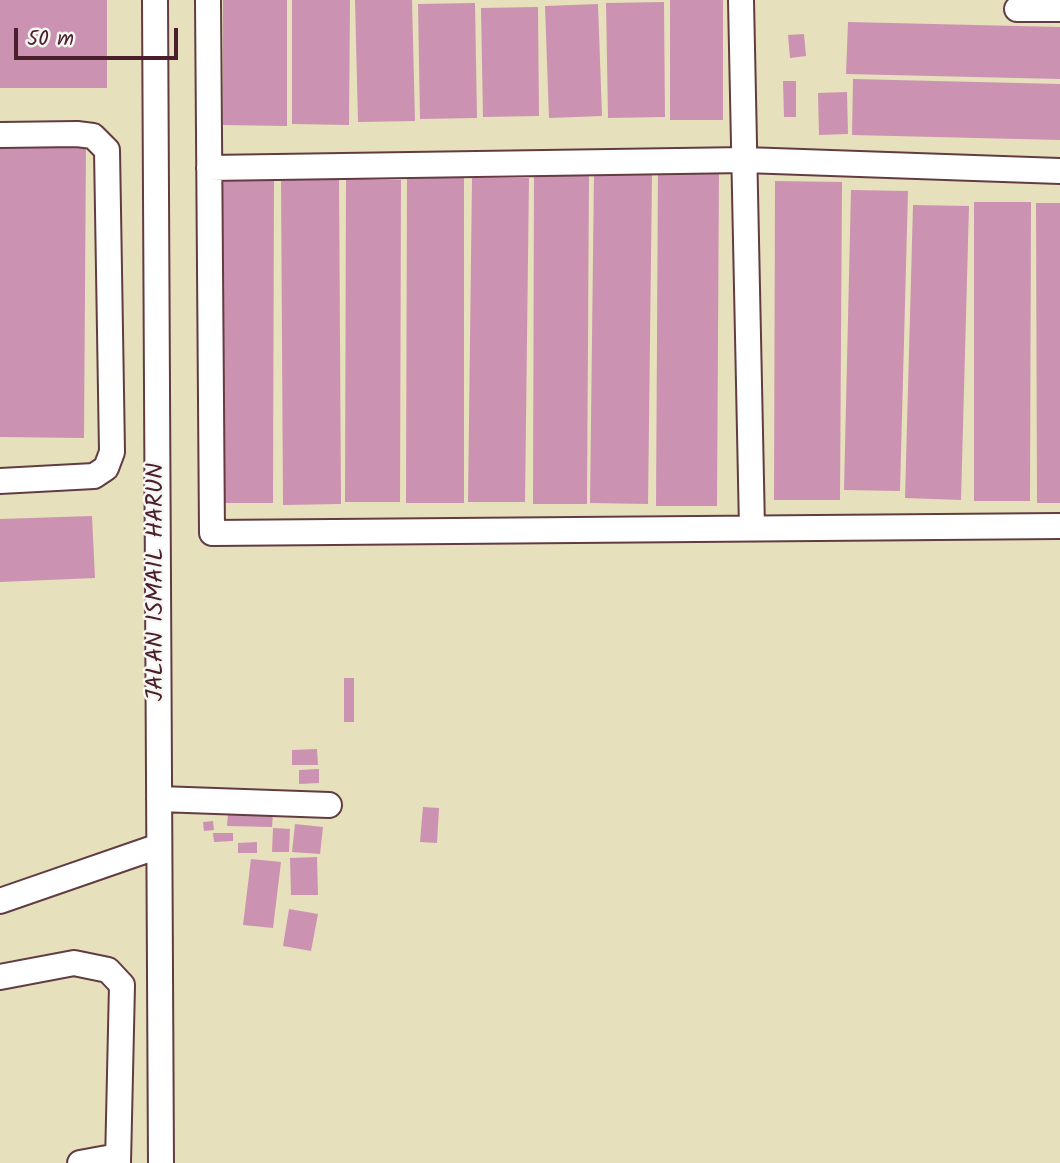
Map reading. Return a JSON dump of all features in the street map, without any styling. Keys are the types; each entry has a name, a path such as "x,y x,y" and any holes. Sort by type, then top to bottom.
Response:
{"street":[{"name":"JALAN ISMAIL HARUN","path":"155,0 161,1163"},
{"path":"208,0 212,533 1060,526"},
{"path":"741,0 752,528"},
{"path":"1017,9 1060,9"},
{"path":"0,135 93,136 107,149 112,452 106,468 94,476 0,481"},
{"path":"209,168 746,160 1060,171"},
{"path":"159,799 329,805"},
{"path":"0,901 159,846"},
{"path":"0,976 74,962 108,970 122,985 118,1159 80,1163"}],"building":[{"path":"0,0 107,0 107,88 0,88"},
{"path":"223,0 287,0 287,126 223,125"},
{"path":"292,0 350,0 349,125 292,124"},
{"path":"355,0 412,0 415,121 358,122"},
{"path":"670,0 723,0 723,120 670,120"},
{"path":"664,2 665,117 608,118 606,3"},
{"path":"475,3 477,118 420,119 418,4"},
{"path":"598,4 602,116 549,118 545,6"},
{"path":"538,7 539,116 483,117 481,8"},
{"path":"848,22 1060,27 1060,79 846,74"},
{"path":"804,34 806,56 790,58 788,35"},
{"path":"853,79 1060,84 1060,140 852,135"},
{"path":"783,81 796,81 796,117 784,117"},
{"path":"847,92 848,134 819,135 818,93"},
{"path":"0,141 86,141 84,438 0,437"},
{"path":"658,167 719,167 717,506 656,506"},
{"path":"339,174 341,504 283,505 281,175"},
{"path":"534,174 589,175 587,504 533,504"},
{"path":"594,174 652,175 648,504 590,503"},
{"path":"217,178 274,178 273,503 216,503"},
{"path":"407,178 464,178 464,503 406,503"},
{"path":"472,178 529,178 525,502 468,502"},
{"path":"346,179 401,180 400,502 345,502"},
{"path":"775,181 842,182 840,500 774,500"},
{"path":"851,190 908,191 900,491 844,490"},
{"path":"974,202 1031,202 1030,501 974,501"},
{"path":"1036,203 1060,203 1060,503 1037,503"},
{"path":"913,205 969,206 961,500 905,498"},
{"path":"92,516 95,578 0,582 0,519"},
{"path":"344,678 354,678 354,722 344,722"},
{"path":"317,749 318,765 292,765 292,750"},
{"path":"319,769 319,783 299,784 299,770"},
{"path":"423,807 439,808 437,843 420,842"},
{"path":"228,813 273,813 272,827 227,826"},
{"path":"213,821 214,830 204,831 203,822"},
{"path":"295,824 323,827 320,854 292,852"},
{"path":"273,828 290,829 289,852 272,852"},
{"path":"213,833 233,833 233,841 214,842"},
{"path":"257,842 257,853 238,853 238,843"},
{"path":"317,857 318,895 291,895 290,858"},
{"path":"251,859 281,862 273,928 243,925"},
{"path":"289,909 318,914 311,951 283,946"}]}
